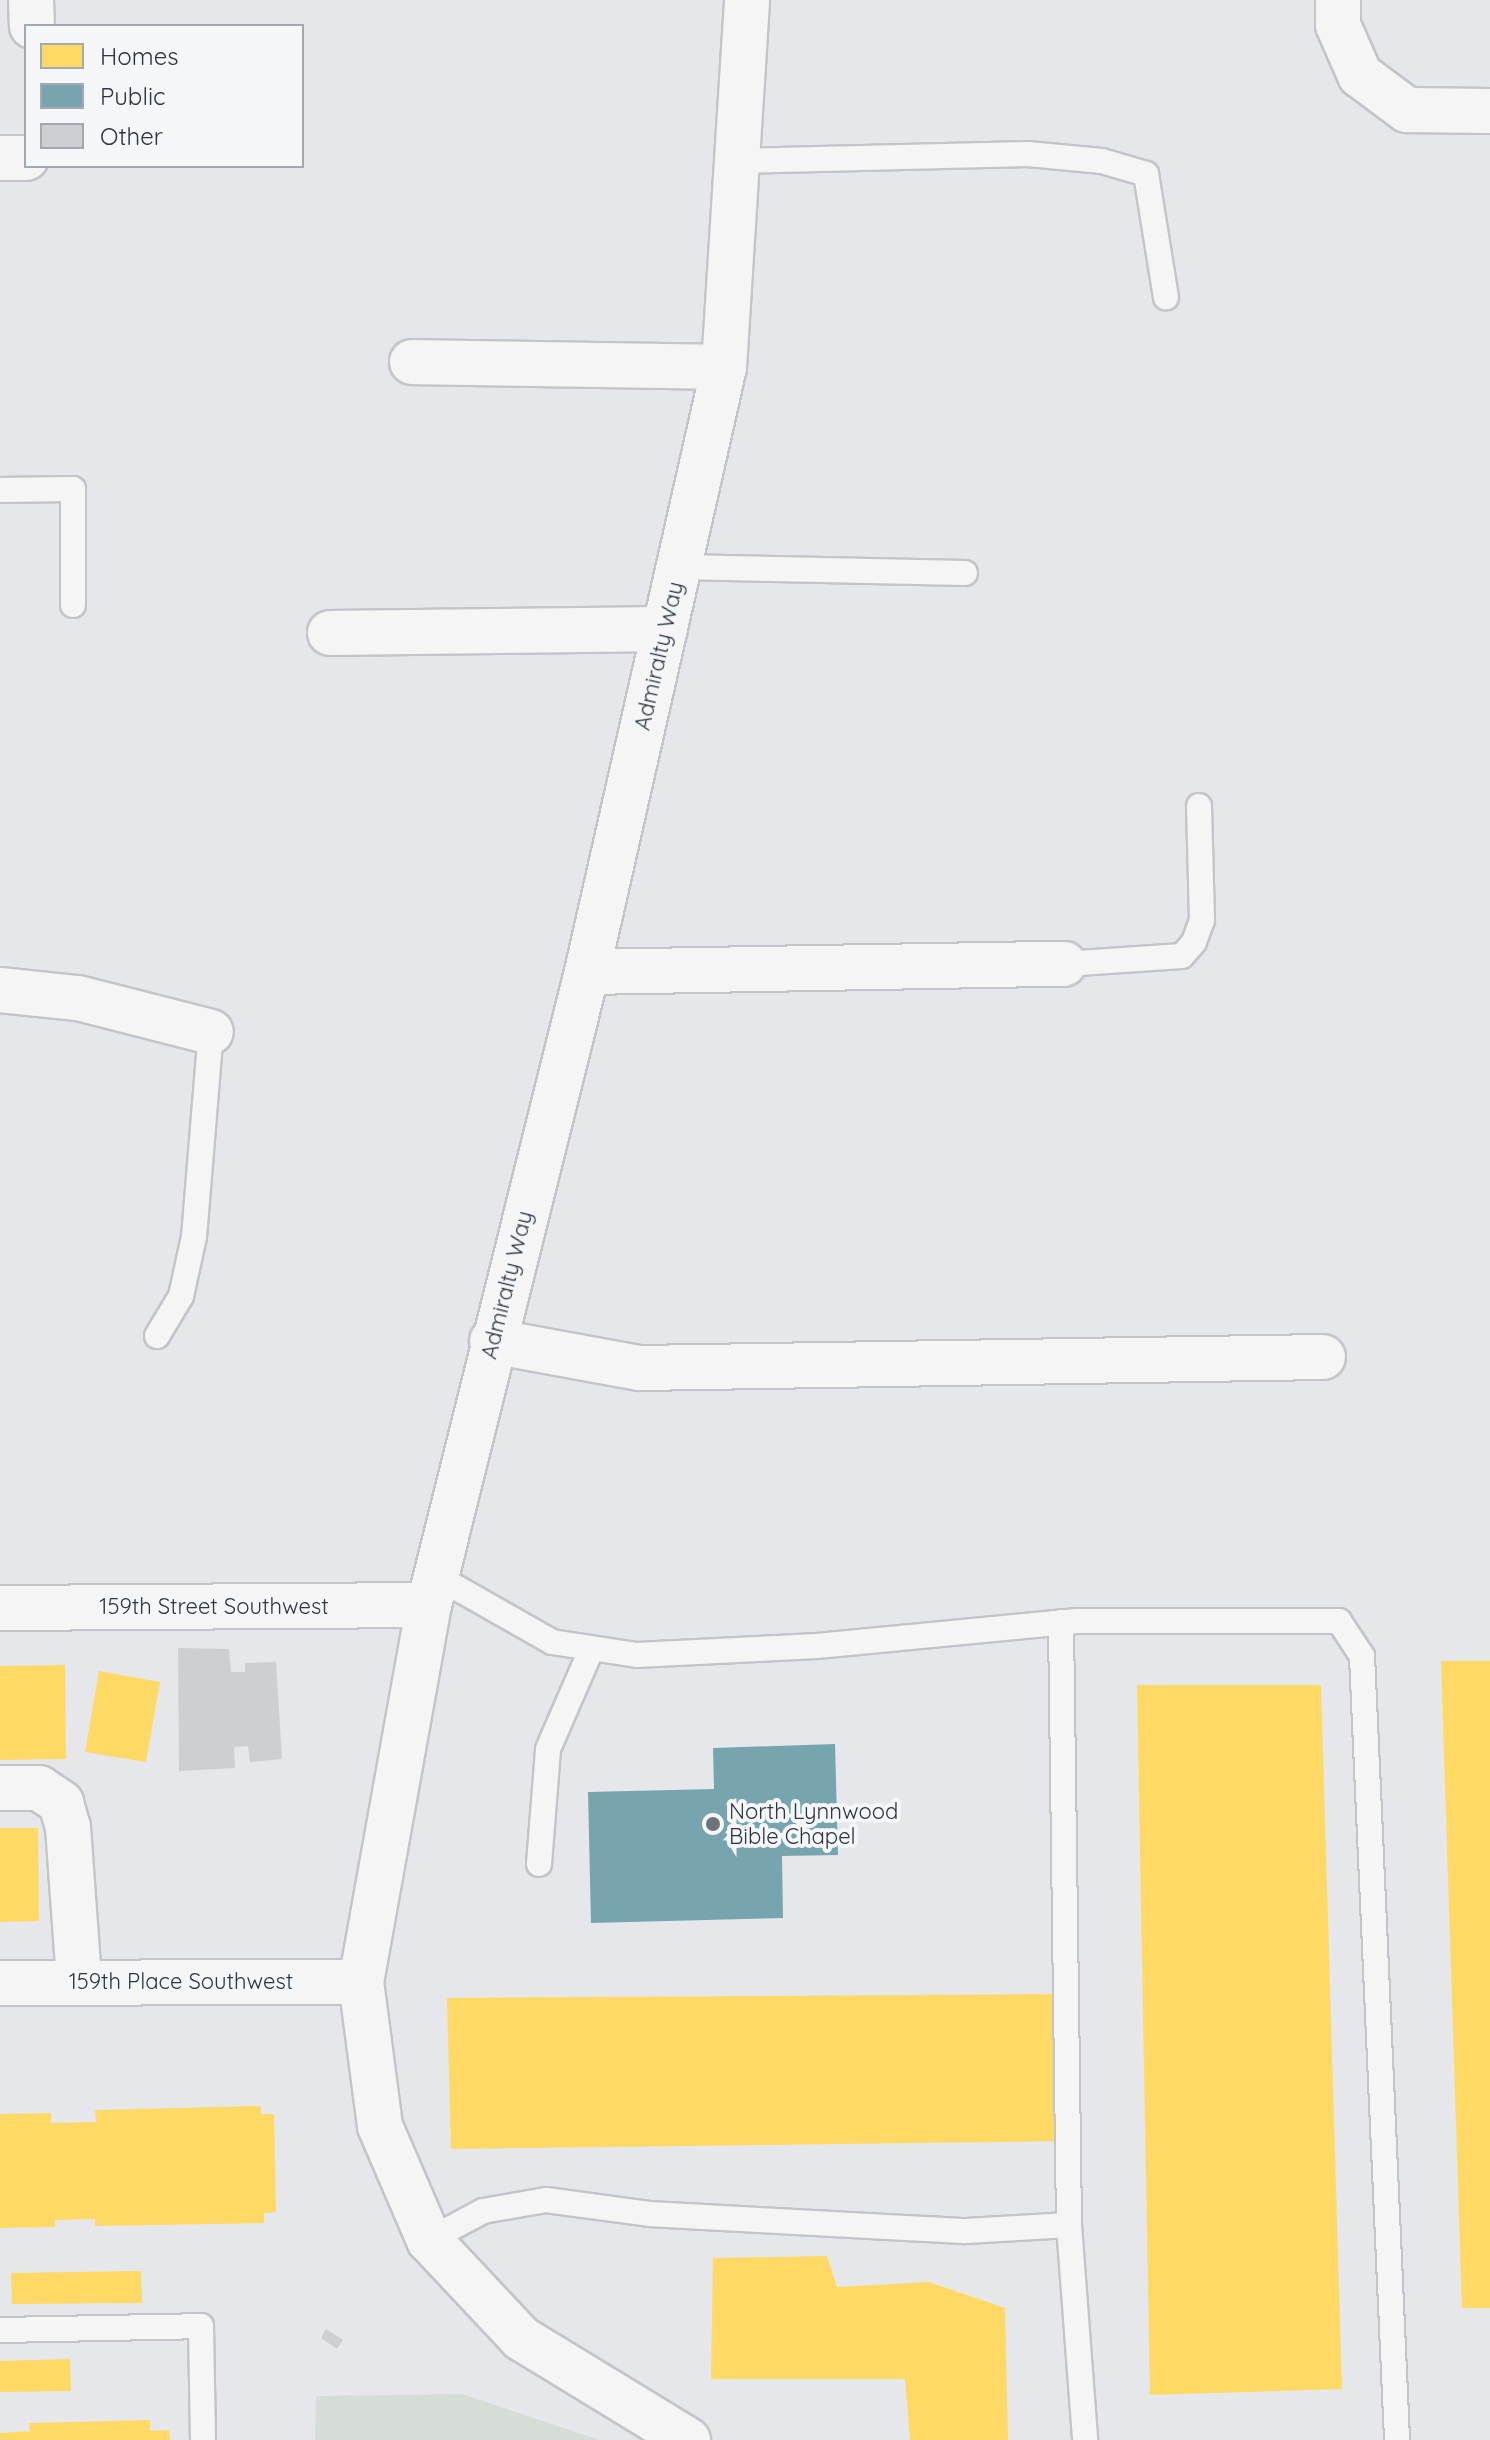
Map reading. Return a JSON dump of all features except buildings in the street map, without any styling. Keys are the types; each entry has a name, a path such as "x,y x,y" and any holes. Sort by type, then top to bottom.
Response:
{"street":[{"path":"31,0 32,24"},
{"name":"Admiralty Way","path":"688,2440 521,2338 429,2240 380,2126 361,1982 432,1591 492,1341 587,972 724,367 747,0"},
{"path":"1338,0 1338,25 1360,75 1407,110 1490,111"},
{"path":"0,158 24,158"},
{"path":"412,362 724,367"},
{"path":"330,633 665,629"},
{"path":"587,972 1064,964"},
{"path":"0,990 78,998 211,1032"},
{"path":"492,1341 639,1368 1323,1357"},
{"name":"159th Street Southwest","path":"0,1608 432,1591"},
{"path":"0,1788 39,1788 61,1803 68,1827 79,1982"},
{"name":"159th Place Southwest","path":"0,1983 361,1982"}],"lane":[{"path":"737,161 1028,154 1102,161 1146,174 1166,297"},
{"path":"0,490 73,489 73,605"},
{"path":"679,567 965,573"},
{"path":"1064,964 1182,956 1194,942 1202,920 1199,806"},
{"path":"157,1336 181,1296 194,1237 211,1032"},
{"path":"432,1591 552,1642 637,1655 817,1646 1061,1622 1339,1621 1362,1656 1397,2440"},
{"path":"1061,1622 1069,2225 1085,2440"},
{"path":"539,1864 548,1749 591,1650"},
{"path":"429,2240 483,2211 546,2200 649,2214 966,2231 1069,2225"},
{"path":"0,2330 201,2326 203,2440"}],"shaded area":[{"path":"462,2394 599,2440 315,2440 316,2396"}],"place":[{"name":"North Lynnwood Bible Chapel","path":"713,1824"}]}
